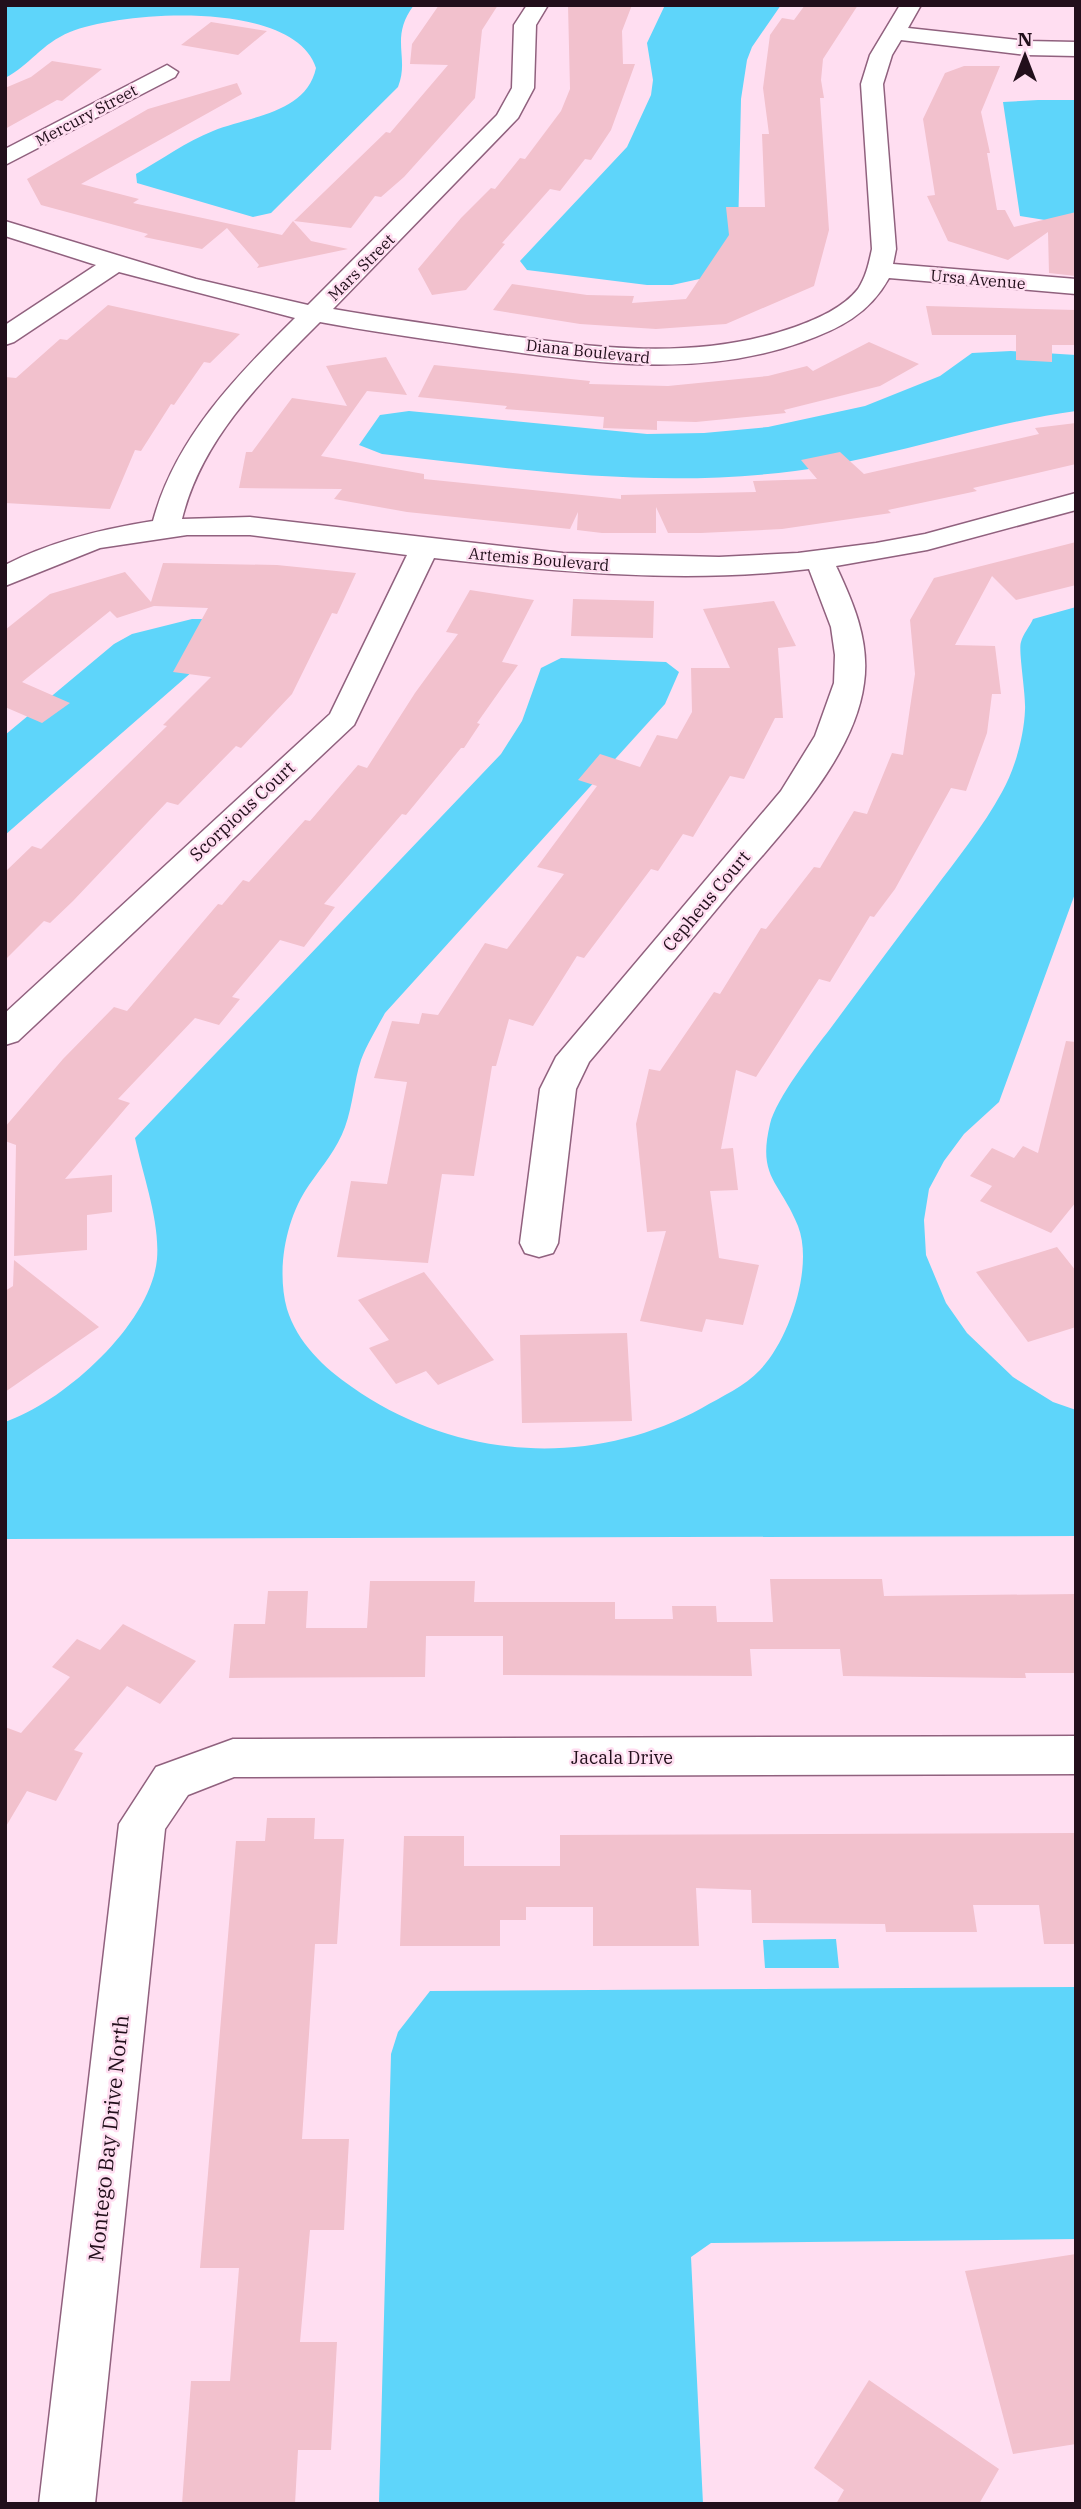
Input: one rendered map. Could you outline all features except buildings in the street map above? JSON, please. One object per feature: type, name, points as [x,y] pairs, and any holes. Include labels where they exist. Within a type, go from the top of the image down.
[{"type":"street","name":"Mars Street","points":[[166,527],[173,492],[215,422],[313,314],[507,118],[523,88],[523,33],[538,5]]},
{"type":"street","name":"Diana Boulevard","points":[[5,228],[115,264],[313,314],[579,353],[629,358],[707,356],[793,338],[836,318],[864,298],[881,270],[884,250],[872,84],[874,69],[911,5]]},
{"type":"street","points":[[893,33],[1001,46],[1076,49]]},
{"type":"street","name":"Mercury Street","points":[[5,158],[167,72]]},
{"type":"street","points":[[5,337],[115,264]]},
{"type":"street","name":"Ursa Avenue","points":[[881,270],[1076,287]]},
{"type":"street","name":"Artemis Boulevard","points":[[5,577],[67,548],[166,527],[250,526],[566,564],[638,567],[740,566],[819,559],[931,542],[1076,501]]},
{"type":"street","name":"Scorpious Court","points":[[5,1033],[343,718],[424,549]]},
{"type":"street","name":"Cepheus Court","points":[[539,1243],[558,1088],[574,1057],[793,797],[822,755],[843,712],[853,674],[852,652],[832,584],[819,559]]},
{"type":"street","name":"Jacala Drive","points":[[172,1781],[233,1758],[1076,1755]]},
{"type":"street","name":"Montego Bay Drive North","points":[[67,2504],[142,1824],[172,1781]]},
{"type":"water","points":[[5,5],[414,5],[407,17],[401,38],[402,66],[398,87],[271,213],[253,217],[137,183],[136,174],[203,135],[274,111],[301,95],[316,68],[302,46],[276,31],[243,21],[206,16],[129,19],[96,24],[70,32],[51,42],[5,78]]},
{"type":"water","points":[[665,5],[781,5],[752,47],[747,60],[741,99],[738,233],[704,278],[672,285],[647,285],[527,270],[520,261],[627,147],[651,95],[653,80],[647,43]]},
{"type":"water","points":[[1076,100],[1076,225],[1020,216],[1003,102]]},
{"type":"water","points":[[1011,351],[1076,355],[1076,411],[1005,424],[830,465],[743,476],[640,478],[537,471],[382,454],[359,445],[380,415],[409,411],[647,434],[704,433],[768,427],[865,406],[940,376],[972,353]]},
{"type":"water","points":[[1076,607],[1076,891],[999,1102],[964,1134],[944,1161],[929,1189],[924,1220],[926,1255],[946,1303],[967,1333],[1013,1377],[1053,1402],[1076,1410],[1076,1536],[5,1539],[5,1422],[53,1397],[101,1357],[122,1334],[139,1309],[151,1284],[157,1259],[156,1229],[135,1138],[501,754],[522,721],[541,668],[561,658],[666,662],[679,672],[665,704],[385,1013],[361,1060],[342,1135],[301,1198],[289,1228],[283,1261],[287,1309],[297,1332],[313,1353],[352,1387],[392,1411],[435,1430],[479,1442],[524,1448],[570,1447],[615,1441],[659,1428],[702,1408],[754,1376],[771,1357],[789,1322],[801,1282],[803,1262],[798,1226],[768,1168],[767,1142],[774,1114],[805,1062],[995,805],[1011,773],[1023,731],[1025,703],[1020,654],[1022,639],[1033,619]]},
{"type":"water","points":[[192,619],[226,619],[193,671],[5,835],[5,735],[114,644],[132,634]]},
{"type":"water","points":[[836,1939],[839,1968],[765,1968],[763,1940]]},
{"type":"water","points":[[1076,1987],[1076,2239],[711,2243],[691,2257],[703,2504],[379,2504],[391,2054],[398,2032],[430,1991]]}]
